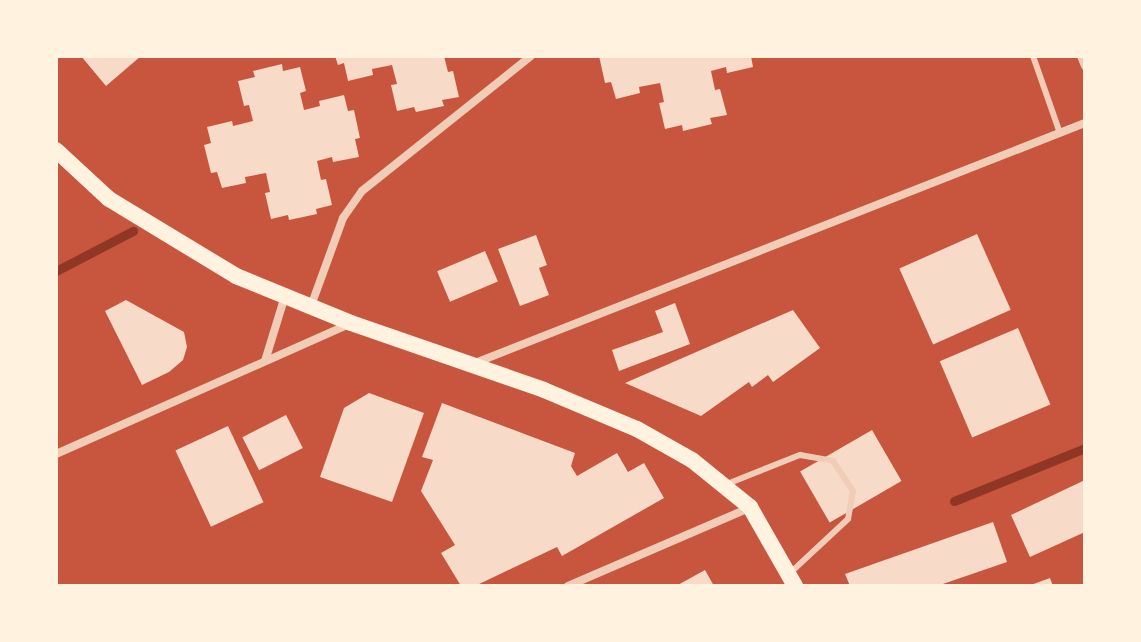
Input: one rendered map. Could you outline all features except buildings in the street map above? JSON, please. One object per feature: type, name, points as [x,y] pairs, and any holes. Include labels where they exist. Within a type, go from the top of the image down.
[{"type":"main road","points":[[56,150],[109,199],[236,276],[351,323],[472,364],[637,429],[692,460],[726,484],[750,507],[793,580]]},
{"type":"street","points":[[310,307],[343,218],[362,191],[531,56]]},
{"type":"street","points":[[1081,56],[1085,66]]},
{"type":"street","points":[[472,364],[1085,123]]},
{"type":"street","points":[[265,361],[285,296]]},
{"type":"street","points":[[56,454],[351,323]]},
{"type":"street","points":[[568,586],[750,507]]},
{"type":"lane","points":[[1033,56],[1060,133]]},
{"type":"lane","points":[[726,484],[800,455],[833,461],[853,491],[848,519],[793,580]]},
{"type":"waterway","points":[[56,271],[133,231]]},
{"type":"waterway","points":[[954,501],[1085,448]]}]
